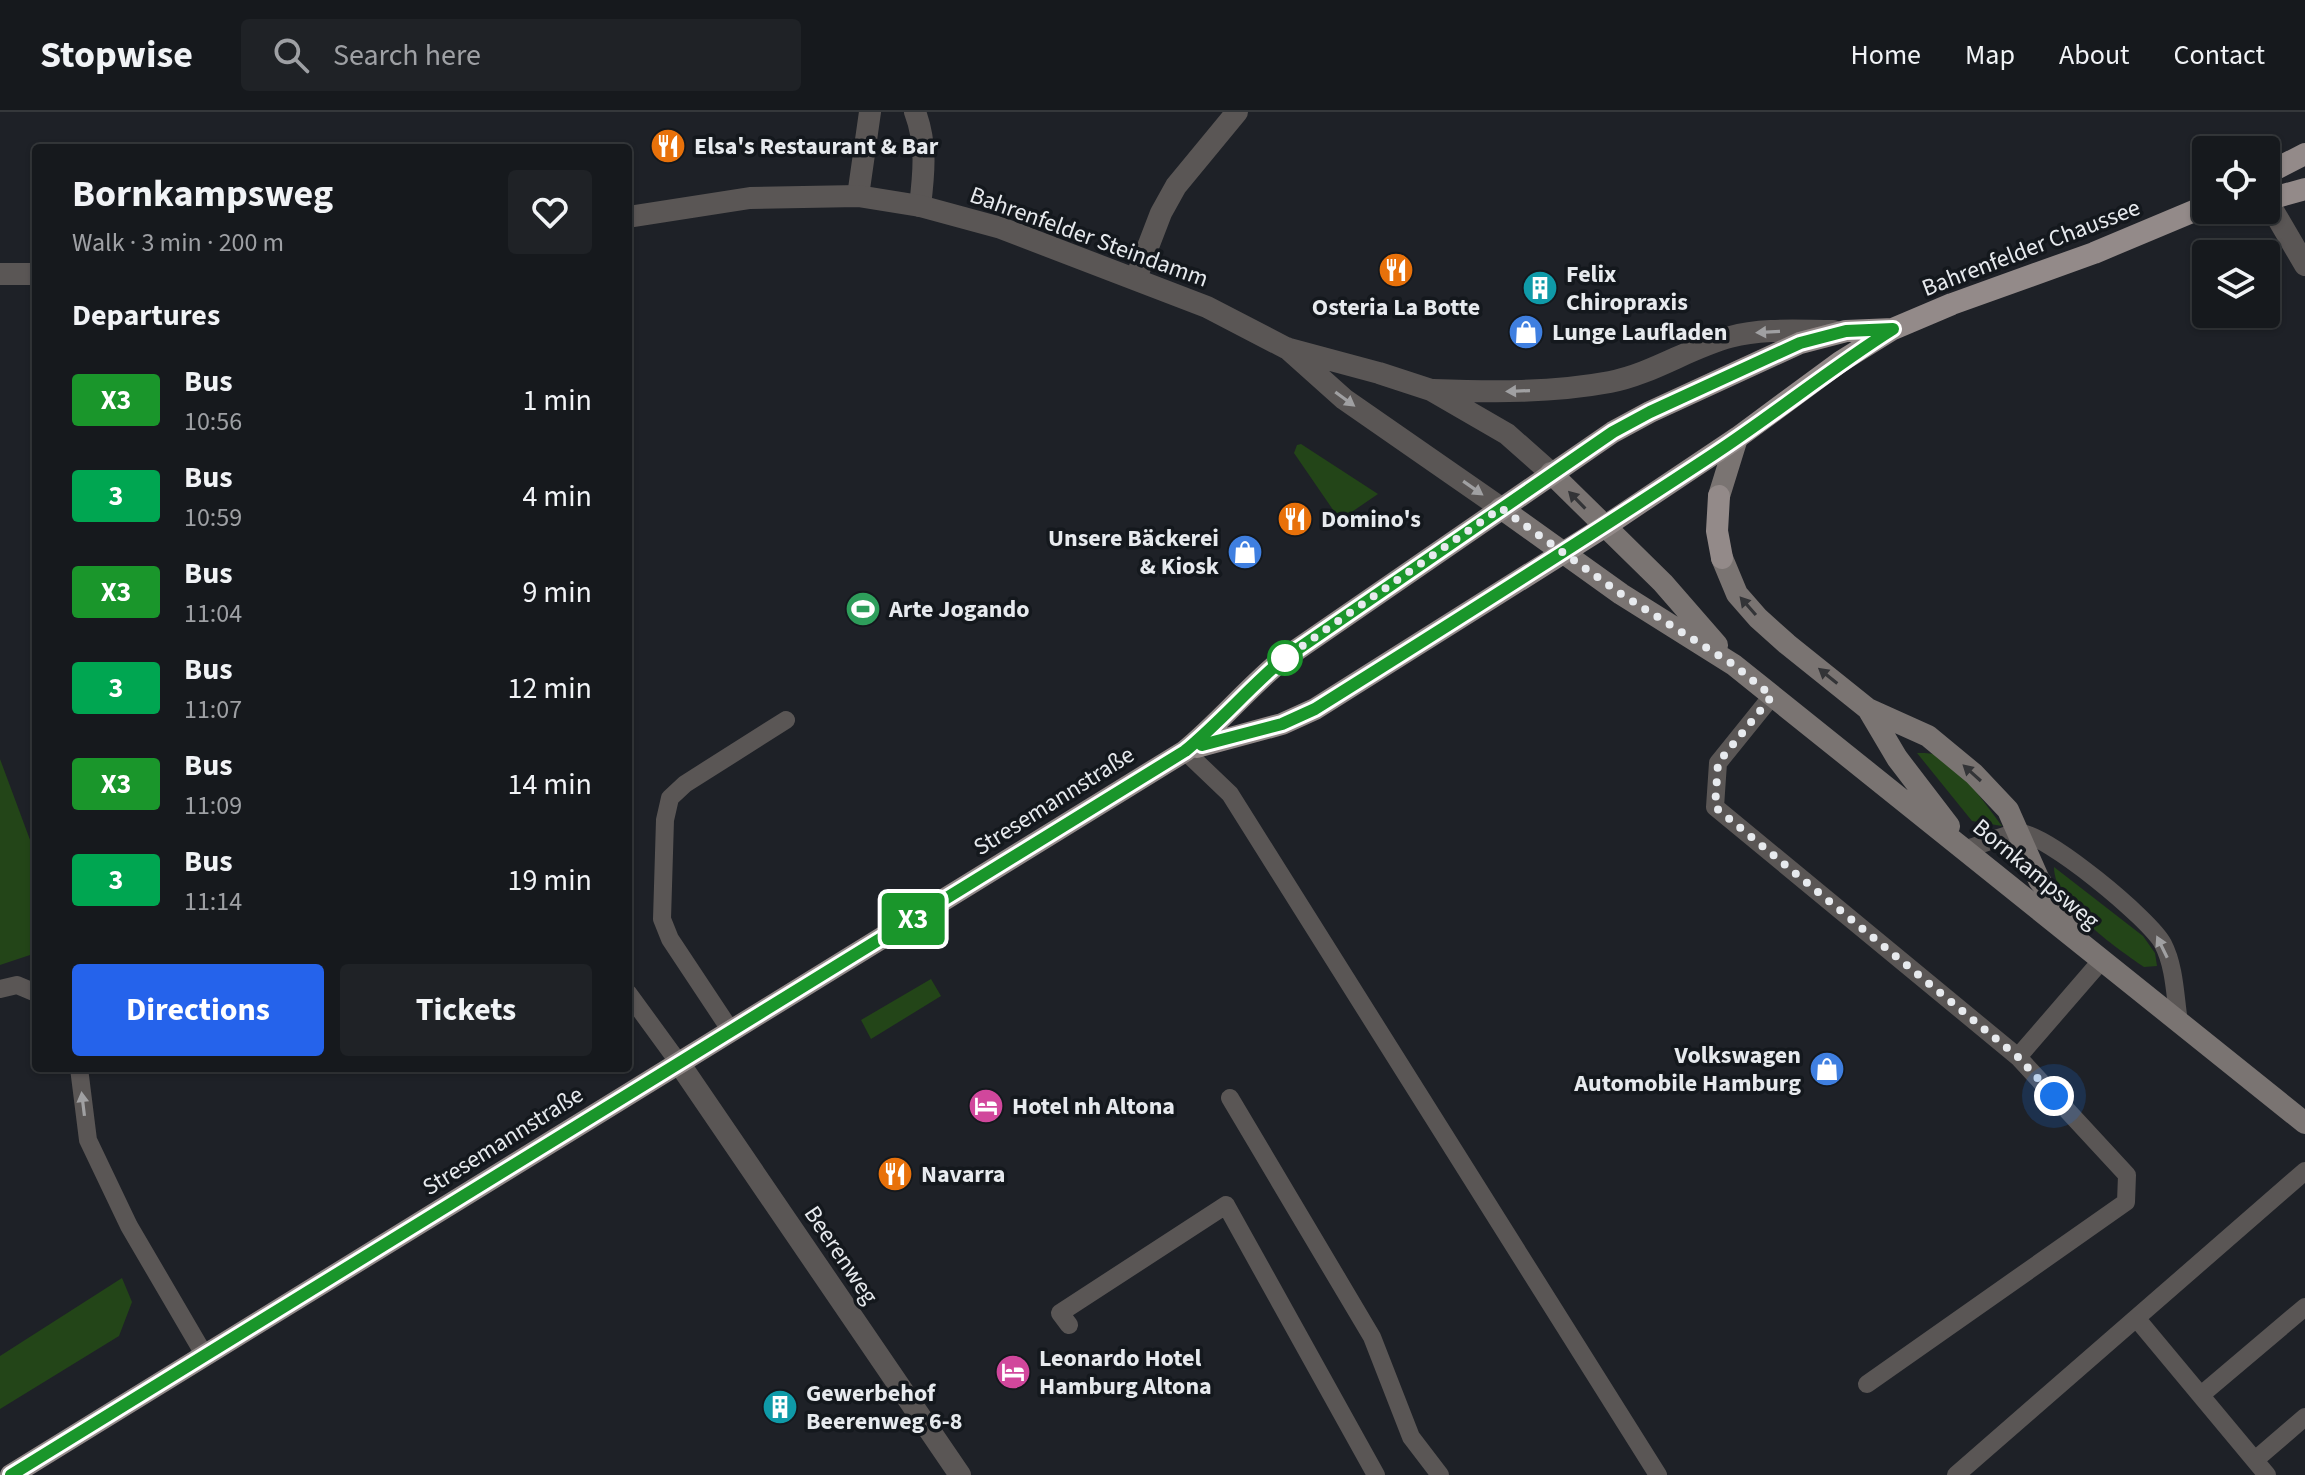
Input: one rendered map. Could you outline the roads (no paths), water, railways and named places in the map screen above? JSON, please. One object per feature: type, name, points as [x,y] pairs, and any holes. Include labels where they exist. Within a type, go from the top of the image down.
[{"type":"main road","points":[[2280,167],[2305,154]]},
{"type":"main road","points":[[2280,196],[2305,189]]},
{"type":"main road","name":"Bahrenfelder Chaussee","points":[[1563,553],[1737,438],[1840,362],[1893,329],[1952,304],[2094,253],[2192,212]]},
{"type":"main road","name":"Bahrenfelder Chaussee","points":[[1501,508],[1613,432],[1800,343],[1846,331],[1893,329]]},
{"type":"main road","points":[[1737,438],[1719,496],[1717,531],[1722,558],[1737,594],[1758,618],[1868,709],[1928,736],[1974,774],[2008,810],[2039,880],[2101,961]]},
{"type":"main road","name":"Bornkampsweg","points":[[1551,473],[1663,583],[1734,665]]},
{"type":"main road","name":"Bornkampsweg","points":[[1501,508],[1621,594],[1734,665],[2305,1123]]},
{"type":"main road","name":"Stresemannstraße","points":[[11,1475],[1185,751],[1216,726],[1258,680],[1282,660],[1501,508]]},
{"type":"main road","name":"Stresemannstraße","points":[[1185,751],[1219,739],[1282,724],[1315,709],[1563,553]]},
{"type":"main road","points":[[1868,709],[1897,758],[1966,849]]},
{"type":"street","points":[[858,196],[870,112]]},
{"type":"street","points":[[915,112],[923,132],[925,162],[920,206]]},
{"type":"street","points":[[1136,278],[1161,213],[1176,186],[1237,112]]},
{"type":"street","name":"Bahrenfelder Steindamm","points":[[632,216],[750,198],[858,196],[920,206],[1001,228],[1207,307],[1286,348],[1431,390],[1507,434],[1551,473]]},
{"type":"street","points":[[2280,223],[2305,265]]},
{"type":"street","points":[[0,274],[32,274]]},
{"type":"street","points":[[1431,390],[1540,390],[1611,381],[1640,373],[1734,336],[1764,331],[1846,331]]},
{"type":"street","name":"Bahrenfelder Steindamm","points":[[1286,348],[1344,399],[1501,508]]},
{"type":"street","name":"Beerenweg","points":[[679,1063],[960,1475]]},
{"type":"lane","points":[[1772,696],[1718,763],[1715,807],[2018,1057],[2127,1175],[2126,1202],[1867,1384]]},
{"type":"lane","points":[[731,1031],[670,939],[662,919],[665,820],[670,798],[685,784],[786,720]]},
{"type":"lane","points":[[1185,751],[1230,794],[1658,1475]]},
{"type":"lane","points":[[1966,849],[2020,833],[2045,841],[2119,898],[2163,943],[2172,972],[2179,1022]]},
{"type":"lane","points":[[2018,1057],[2101,961]]},
{"type":"lane","points":[[0,989],[17,985],[32,991]]},
{"type":"lane","points":[[632,998],[679,1063]]},
{"type":"lane","points":[[80,1072],[88,1140],[129,1226],[205,1356]]},
{"type":"lane","points":[[1230,1098],[1372,1337],[1411,1437],[1440,1475]]},
{"type":"lane","points":[[1956,1475],[2305,1171]]},
{"type":"lane","points":[[1069,1325],[1060,1313],[1226,1205],[1376,1475]]},
{"type":"lane","points":[[2201,1395],[2305,1307]]},
{"type":"lane","points":[[2137,1319],[2267,1475]]},
{"type":"lane","points":[[2255,1460],[2305,1417]]},
{"type":"place","name":"Elsa's Restaurant & Bar","points":[[668,146]]},
{"type":"place","name":"Osteria La Botte","points":[[1396,270]]},
{"type":"place","name":"Felix Chiropraxis","points":[[1540,288]]},
{"type":"place","name":"Lunge Laufladen","points":[[1526,332]]},
{"type":"place","name":"Domino's","points":[[1295,519]]},
{"type":"place","name":"Unsere Bäckerei & Kiosk","points":[[1245,552]]},
{"type":"place","name":"Arte Jogando","points":[[863,609]]},
{"type":"place","name":"Volkswagen Automobile Hamburg","points":[[1827,1069]]},
{"type":"place","name":"Hotel nh Altona","points":[[986,1106]]},
{"type":"place","name":"Navarra","points":[[895,1174]]},
{"type":"place","name":"Leonardo Hotel Hamburg Altona","points":[[1013,1372]]},
{"type":"place","name":"Gewerbehof Beerenweg 6-8","points":[[780,1407]]}]
